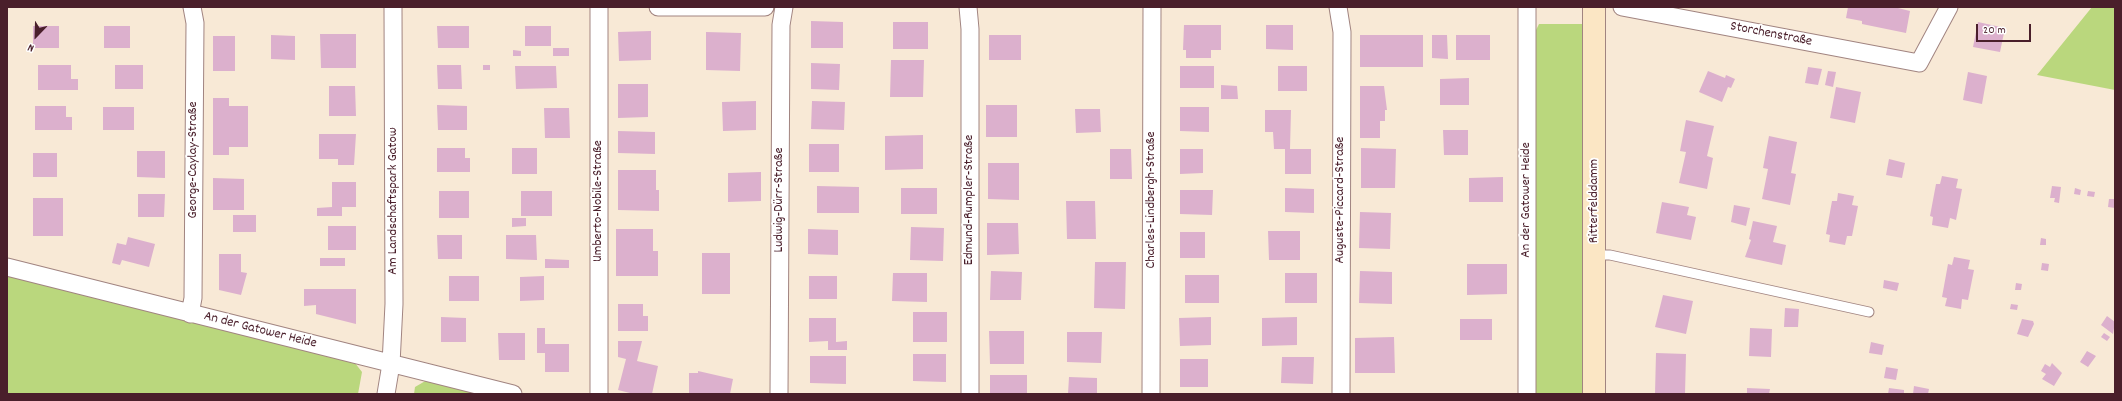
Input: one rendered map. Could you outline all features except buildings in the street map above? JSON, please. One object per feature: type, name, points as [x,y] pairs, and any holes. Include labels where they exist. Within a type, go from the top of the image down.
[{"type":"main road","name":"Ritterfelddamm","points":[[1594,7],[1594,394]]},
{"type":"street","name":"George-Caylay-Straße","points":[[190,314],[194,298],[195,23],[192,7]]},
{"type":"street","name":"Am Landschaftspark Gatow","points":[[386,394],[391,364],[394,304],[393,7]]},
{"type":"street","name":"Umberto-Nobile-Straße","points":[[599,7],[599,394]]},
{"type":"street","points":[[658,7],[765,7]]},
{"type":"street","name":"Ludwig-Dürr-Straße","points":[[779,394],[781,25],[784,7]]},
{"type":"street","name":"Edmund-Rumpler-Straße","points":[[968,7],[970,29],[970,394]]},
{"type":"street","name":"Charles-Lindbergh-Straße","points":[[1151,394],[1152,7]]},
{"type":"street","name":"Auguste-Piccard-Straße","points":[[1338,7],[1342,32],[1341,394]]},
{"type":"street","name":"An der Gatower Heide","points":[[1527,7],[1527,394]]},
{"type":"street","name":"Storchenstraße","points":[[1622,7],[1919,63],[1949,7]]},
{"type":"street","name":"An der Gatower Heide","points":[[7,267],[514,394]]},
{"type":"lane","points":[[1595,255],[1610,255],[1869,312]]},
{"type":"green space","points":[[2092,7],[2115,7],[2115,90],[2037,75]]},
{"type":"green space","points":[[1539,24],[1585,24],[1584,394],[1535,394],[1535,32]]},
{"type":"green space","points":[[7,276],[355,363],[362,372],[358,394],[7,394]]},
{"type":"green space","points":[[427,380],[482,394],[414,394],[415,387]]}]
